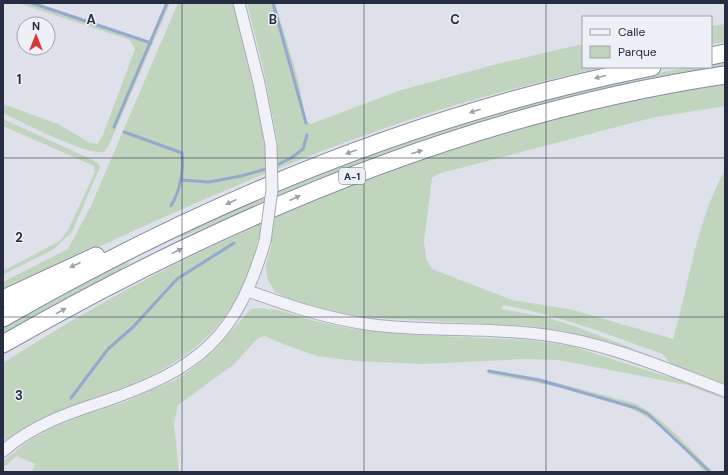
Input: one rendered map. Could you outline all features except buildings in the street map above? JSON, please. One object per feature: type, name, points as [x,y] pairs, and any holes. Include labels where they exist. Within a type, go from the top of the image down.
[{"type":"highway","points":[[712,56],[725,53]]},
{"type":"highway","name":"A-1","points":[[3,318],[176,226],[308,169],[397,136],[498,104],[605,76],[647,68]]},
{"type":"highway","name":"A-1","points":[[3,344],[135,272],[192,244],[312,191],[409,154],[507,124],[607,98],[725,75]]},
{"type":"highway","points":[[3,299],[125,243],[176,226]]},
{"type":"highway","points":[[3,350],[44,321]]},
{"type":"street","points":[[3,452],[15,441],[40,426],[73,411],[147,386],[173,373],[195,358],[217,339],[234,318],[248,291],[265,241],[272,190],[271,145],[260,84],[239,3]]},
{"type":"street","points":[[248,291],[296,308],[347,321],[410,327],[509,331],[573,340],[665,368],[725,391]]},
{"type":"green space","points":[[18,3],[36,3],[150,41],[165,3],[170,3],[108,147],[104,152],[95,152],[83,149],[39,131],[3,113],[3,104],[58,124],[90,143],[97,144],[103,135],[135,49],[130,40]]},
{"type":"green space","points":[[178,3],[233,3],[262,124],[264,145],[278,144],[263,67],[247,3],[275,3],[298,79],[306,121],[311,124],[398,91],[497,64],[582,44],[582,68],[599,68],[531,84],[459,104],[343,143],[228,189],[3,292],[3,282],[68,249],[90,208]]},
{"type":"green space","points":[[725,24],[725,42],[712,44],[712,26]]},
{"type":"green space","points":[[725,61],[725,68],[433,138],[316,180],[182,237],[180,236],[200,223],[376,151],[504,110],[622,80],[684,68],[712,68],[712,63]]},
{"type":"green space","points":[[725,84],[725,106],[651,118],[438,174],[432,178],[424,241],[426,259],[432,269],[512,300],[573,310],[673,339],[700,232],[715,191],[725,170],[725,388],[670,363],[663,354],[584,326],[524,309],[503,305],[501,309],[545,317],[574,326],[634,349],[627,349],[612,343],[569,332],[530,326],[375,318],[337,313],[288,298],[275,292],[267,278],[266,264],[272,243],[258,239],[250,268],[239,293],[225,315],[209,335],[190,352],[143,379],[43,418],[29,425],[3,442],[3,363],[87,312],[172,266],[260,224],[350,186],[441,153],[534,125],[629,102]]},
{"type":"green space","points":[[3,119],[97,162],[100,167],[72,232],[54,249],[3,275],[3,271],[60,241],[68,230],[95,172],[94,166],[3,126]]},
{"type":"green space","points":[[127,262],[129,264],[104,281],[3,336],[3,327],[101,273]]},
{"type":"green space","points":[[258,308],[278,310],[315,321],[353,329],[400,334],[528,340],[571,346],[665,376],[686,380],[725,395],[725,399],[687,385],[559,360],[523,359],[423,364],[356,361],[317,356],[265,336],[258,338],[233,365],[178,405],[174,424],[179,472],[32,472],[35,464],[17,456],[3,468],[3,461],[30,440],[50,429],[83,415],[125,402],[175,380],[192,369],[214,351],[251,309]]},
{"type":"green space","points":[[488,370],[539,378],[637,404],[658,418],[713,472],[704,472],[683,448],[659,426],[650,419],[625,406],[607,399],[567,389],[489,374],[486,371]]},
{"type":"waterway","points":[[32,3],[151,43]]},
{"type":"waterway","points":[[114,127],[167,3]]},
{"type":"waterway","points":[[273,3],[306,123]]},
{"type":"waterway","points":[[124,132],[182,153],[181,181],[171,206]]},
{"type":"waterway","points":[[275,166],[291,158],[303,149],[307,135]]},
{"type":"waterway","points":[[181,180],[209,182],[241,176],[269,168]]},
{"type":"waterway","points":[[71,398],[108,349],[133,327],[177,279],[234,243]]},
{"type":"waterway","points":[[489,371],[539,380],[636,408],[648,414],[710,472]]}]
